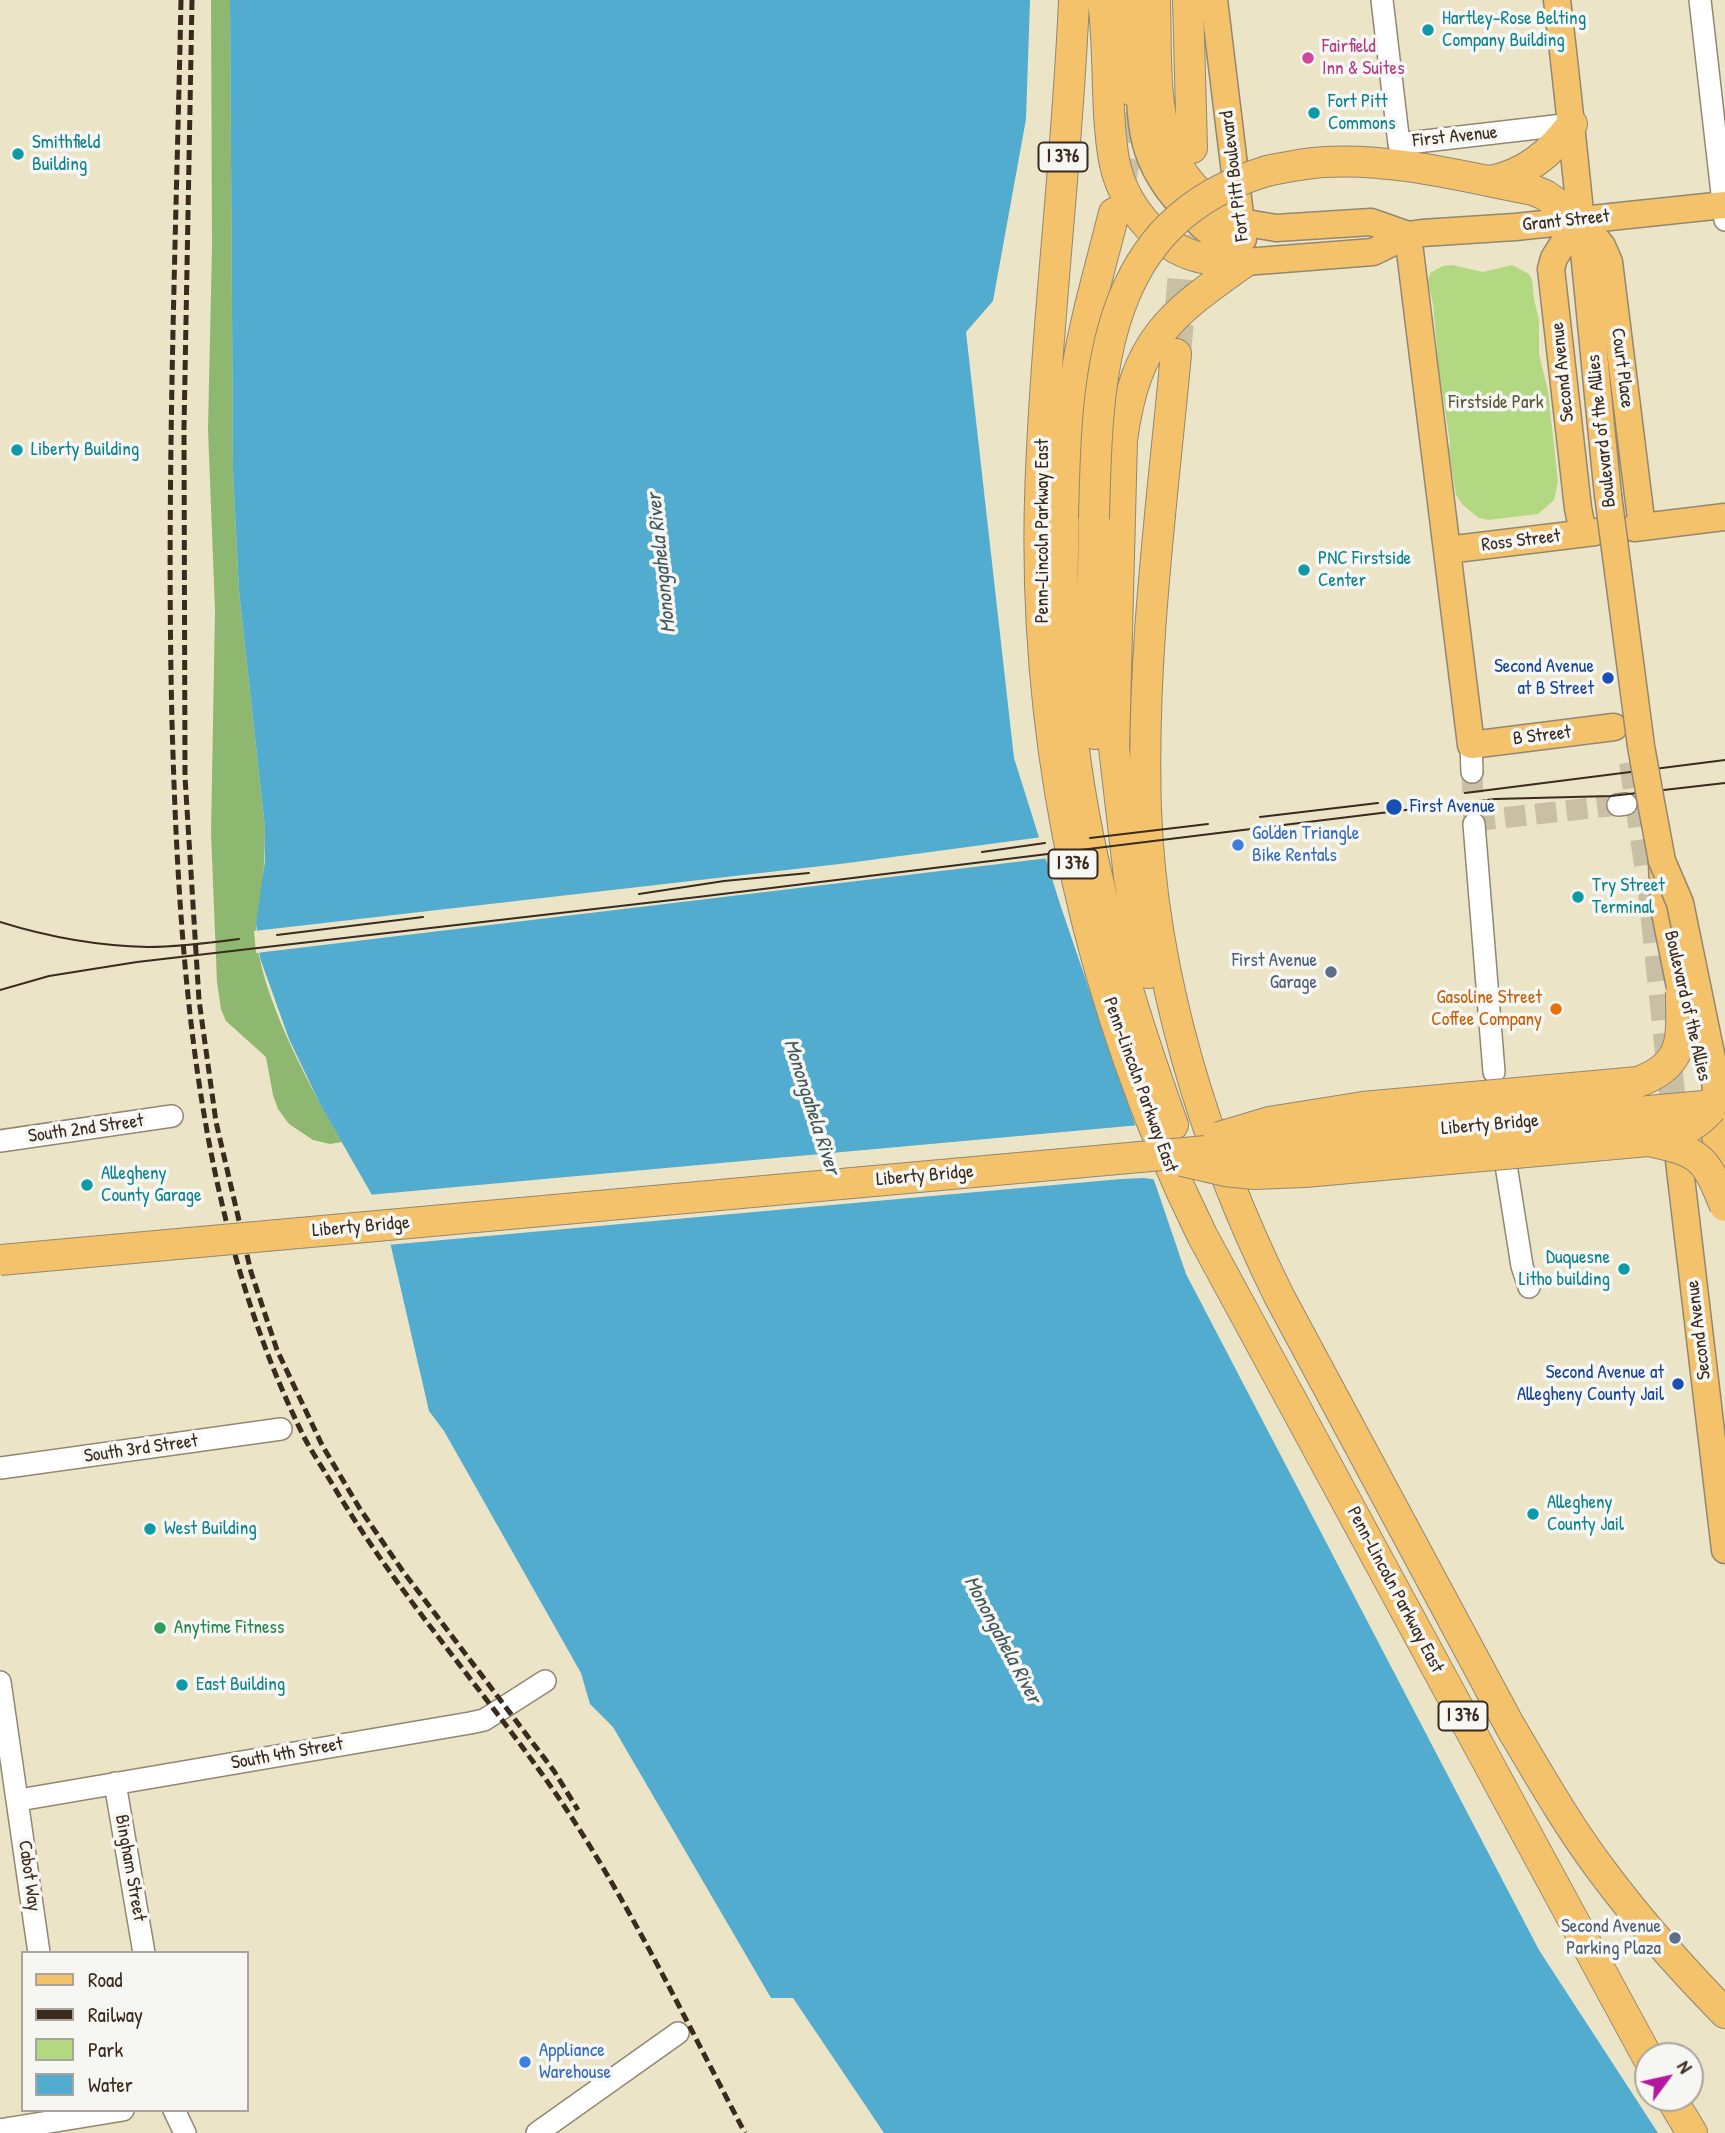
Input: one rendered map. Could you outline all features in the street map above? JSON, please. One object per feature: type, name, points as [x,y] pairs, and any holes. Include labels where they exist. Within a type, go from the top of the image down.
[{"type":"highway","name":"Penn-Lincoln Parkway East","points":[[1074,0],[1040,500],[1042,624],[1063,814],[1081,900],[1107,998],[1131,1071],[1174,1177],[1202,1235],[1639,2042]]},
{"type":"highway","points":[[1103,0],[1112,147],[1123,190],[1150,227],[1171,245],[1196,256],[1245,262]]},
{"type":"highway","points":[[1128,0],[1135,90]]},
{"type":"highway","points":[[1155,0],[1159,109],[1165,140],[1189,183],[1213,205],[1241,222]]},
{"type":"highway","points":[[1188,0],[1192,148]]},
{"type":"highway","points":[[1486,181],[1514,174],[1538,161],[1554,147],[1572,124]]},
{"type":"highway","points":[[1134,1008],[1107,858],[1096,765],[1092,627],[1098,415],[1104,360],[1117,314],[1136,272],[1169,226],[1194,204],[1229,184],[1267,171],[1306,163],[1347,162],[1413,168],[1533,190],[1545,195],[1579,219]]},
{"type":"highway","points":[[1114,213],[1082,345],[1067,462],[1063,604],[1070,706],[1086,817],[1106,912],[1134,1008],[1185,1160],[1278,1373]]},
{"type":"highway","points":[[1245,262],[1172,318],[1147,351],[1131,393],[1125,415],[1121,462],[1113,719],[1116,778],[1129,877],[1161,1027],[1195,1123],[1252,1240]]},
{"type":"highway","name":"Penn-Lincoln Parkway East","points":[[1176,354],[1148,685],[1146,799],[1152,874],[1168,974],[1189,1061],[1228,1181],[1252,1240],[1510,1726],[1574,1830],[1630,1907],[1725,2013]]},
{"type":"highway","points":[[1158,1155],[1269,1122],[1363,1107],[1638,1082],[1665,1069],[1674,1058],[1681,1029],[1681,992]]},
{"type":"highway","points":[[1158,1155],[1225,1171],[1254,1174],[1305,1172],[1648,1141],[1684,1131],[1702,1119],[1714,1106]]},
{"type":"highway","name":"Liberty Bridge","points":[[0,1259],[1714,1106]]},
{"type":"highway","points":[[1648,1141],[1687,1151],[1702,1160],[1725,1204]]},
{"type":"highway","points":[[1679,2112],[1692,2133]]},
{"type":"main road","name":"Fort Pitt Boulevard","points":[[1135,0],[1135,90],[1147,149],[1159,177],[1189,215],[1245,262]]},
{"type":"main road","name":"Fort Pitt Boulevard","points":[[1214,0],[1245,262]]},
{"type":"main road","name":"Boulevard of the Allies","points":[[1557,0],[1572,124],[1579,219],[1608,495],[1641,746],[1662,861],[1664,908],[1681,992],[1714,1106],[1725,1204]]},
{"type":"main road","name":"Grant Street","points":[[1241,222],[1276,228],[1371,222],[1408,234],[1725,209]]},
{"type":"main road","name":"Court Place","points":[[1579,219],[1602,246],[1609,262],[1638,527],[1725,517]]},
{"type":"main road","name":"Second Avenue","points":[[1579,219],[1553,257],[1551,269],[1578,508],[1589,533]]},
{"type":"main road","name":"Grant Street","points":[[1245,262],[1373,252],[1408,234]]},
{"type":"main road","points":[[1408,234],[1471,746]]},
{"type":"main road","name":"Ross Street","points":[[1447,550],[1589,533]]},
{"type":"main road","name":"B Street","points":[[1471,746],[1614,727]]},
{"type":"main road","name":"Boulevard of the Allies","points":[[1662,861],[1680,903],[1715,1073],[1714,1106]]},
{"type":"main road","name":"Second Avenue","points":[[1678,1152],[1725,1550]]},
{"type":"street","name":"First Avenue","points":[[1382,0],[1399,144],[1572,124]]},
{"type":"street","points":[[1700,0],[1725,209]]},
{"type":"street","points":[[1471,746],[1472,772]]},
{"type":"street","points":[[1474,824],[1494,1072]]},
{"type":"street","name":"South 2nd Street","points":[[0,1141],[172,1116]]},
{"type":"street","points":[[1506,1166],[1522,1266],[1529,1287]]},
{"type":"street","name":"South 3rd Street","points":[[0,1468],[281,1429]]},
{"type":"street","name":"South 4th Street","points":[[19,1800],[484,1720],[545,1681]]},
{"type":"street","name":"Cabot Way","points":[[0,1682],[39,1951]]},
{"type":"street","name":"Bingham Street","points":[[115,1783],[144,1951]]},
{"type":"street","points":[[537,2133],[678,2033]]},
{"type":"street","points":[[0,2130],[112,2112]]},
{"type":"street","points":[[175,2112],[185,2133]]},
{"type":"green space","points":[[211,0],[230,0],[233,470],[239,591],[265,828],[263,880],[256,924],[258,949],[274,1006],[287,1036],[342,1142],[330,1144],[313,1140],[289,1124],[278,1109],[266,1057],[226,1021],[221,1009],[217,982],[211,833],[215,610],[208,429],[212,247]]},
{"type":"green space","name":"Firstside Park","points":[[1452,265],[1483,272],[1512,265],[1529,274],[1532,280],[1539,320],[1539,354],[1548,391],[1558,482],[1554,500],[1538,514],[1488,520],[1479,518],[1462,504],[1456,495],[1433,304],[1428,283],[1430,273],[1443,266]]},
{"type":"water","name":"Monongahela River","points":[[230,0],[1030,0],[1026,119],[993,301],[966,332],[1014,758],[1060,904],[1186,1274],[1539,1950],[1634,2096],[1634,2112],[1644,2112],[1658,2133],[884,2133],[793,1998],[771,1998],[613,1727],[590,1704],[581,1673],[444,1431],[429,1411],[384,1216],[321,1106],[289,1039],[260,958],[256,923],[265,861],[265,828],[239,591],[233,470]]},
{"type":"pier","points":[[1042,837],[1049,858],[256,953],[254,931],[848,863]]},
{"type":"pier","points":[[1140,1125],[1158,1180],[1121,1179],[387,1245],[381,1217],[368,1195]]},
{"type":"tunnel","points":[[1120,187],[1129,139],[1131,90]]},
{"type":"tunnel","points":[[1176,354],[1190,194]]},
{"type":"tunnel","points":[[1632,762],[1651,892],[1676,1130]]},
{"type":"tunnel","points":[[1472,772],[1474,824]]},
{"type":"tunnel","points":[[1474,821],[1618,805]]},
{"type":"tram line","points":[[1465,793],[1725,760]]},
{"type":"tram line","points":[[0,990],[49,976],[137,962],[698,897],[1495,799],[1611,796],[1725,783]]},
{"type":"tram line","points":[[1260,817],[1378,803]]},
{"type":"tram line","points":[[1090,838],[1208,824]]},
{"type":"tram line","points":[[982,852],[1045,843]]},
{"type":"tram line","points":[[639,894],[724,881],[809,873]]},
{"type":"tram line","points":[[277,935],[423,917]]},
{"type":"tram line","points":[[0,922],[73,940],[111,945],[171,946],[239,939]]},
{"type":"railway","points":[[181,0],[170,542],[175,813],[188,997],[200,1088],[216,1178],[238,1266],[267,1353],[311,1450],[383,1561],[571,1816],[650,1950],[745,2133]]},
{"type":"railway","points":[[192,0],[184,428],[185,777],[199,1000],[216,1122],[251,1272],[277,1350],[322,1445],[360,1509],[402,1570],[554,1771],[578,1810]]},
{"type":"place","name":"Hartley-Rose Belting Company Building","points":[[1428,30]]},
{"type":"place","name":"Fairfield Inn & Suites","points":[[1308,58]]},
{"type":"place","name":"Fort Pitt Commons","points":[[1314,113]]},
{"type":"place","name":"Smithfield Building","points":[[18,154]]},
{"type":"place","name":"Liberty Building","points":[[17,450]]},
{"type":"place","name":"PNC Firstside Center","points":[[1304,570]]},
{"type":"place","name":"Second Avenue at B Street","points":[[1608,678]]},
{"type":"place","name":"First Avenue","points":[[1394,807]]},
{"type":"place","name":"Golden Triangle Bike Rentals","points":[[1238,845]]},
{"type":"place","name":"Try Street Terminal","points":[[1578,897]]},
{"type":"place","name":"First Avenue Garage","points":[[1331,972]]},
{"type":"place","name":"Gasoline Street Coffee Company","points":[[1556,1009]]},
{"type":"place","name":"Allegheny County Garage","points":[[87,1185]]},
{"type":"place","name":"Duquesne Litho building","points":[[1624,1269]]},
{"type":"place","name":"Second Avenue at Allegheny County Jail","points":[[1678,1384]]},
{"type":"place","name":"Allegheny County Jail","points":[[1533,1514]]},
{"type":"place","name":"West Building","points":[[150,1529]]},
{"type":"place","name":"Anytime Fitness","points":[[160,1628]]},
{"type":"place","name":"East Building","points":[[182,1685]]},
{"type":"place","name":"Second Avenue Parking Plaza","points":[[1675,1938]]},
{"type":"place","name":"Appliance Warehouse","points":[[525,2062]]}]
